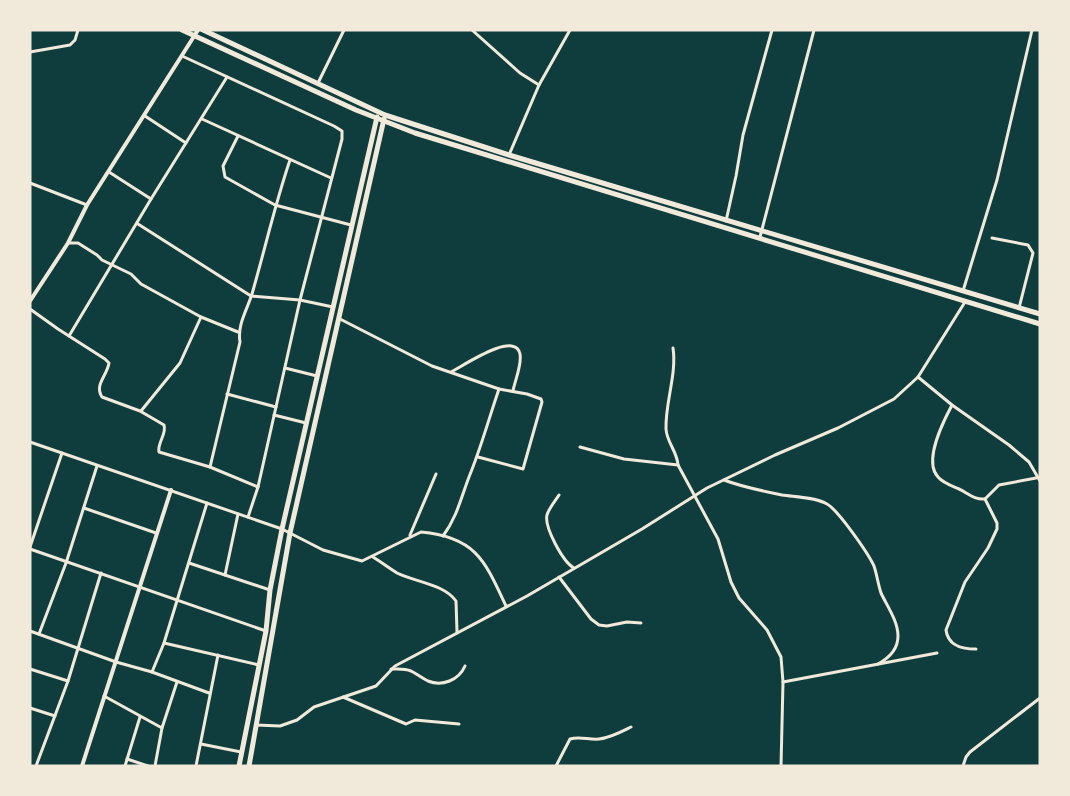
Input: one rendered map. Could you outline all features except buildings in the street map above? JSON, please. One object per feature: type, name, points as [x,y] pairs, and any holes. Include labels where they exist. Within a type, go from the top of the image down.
[{"type":"main road","points":[[182,30],[384,118],[1040,314]]},
{"type":"main road","points":[[201,30],[378,116]]},
{"type":"main road","points":[[239,766],[266,631],[270,590],[282,529],[378,116]]},
{"type":"main road","points":[[384,118],[436,141],[1040,324]]},
{"type":"main road","points":[[249,766],[290,533],[384,118]]},
{"type":"main road","points":[[1007,315],[1010,306]]},
{"type":"street","points":[[30,52],[70,45],[75,40],[78,30]]},
{"type":"street","points":[[30,301],[68,243],[87,206],[181,56],[194,36],[201,30]]},
{"type":"street","points":[[317,85],[344,30]]},
{"type":"street","points":[[472,30],[520,73],[539,85]]},
{"type":"street","points":[[506,162],[539,85],[570,30]]},
{"type":"street","points":[[724,228],[743,135],[772,30]]},
{"type":"street","points":[[760,239],[814,30]]},
{"type":"street","points":[[963,291],[998,180],[1032,30]]},
{"type":"street","points":[[181,56],[342,131],[342,139],[300,300],[258,487],[248,517]]},
{"type":"street","points":[[69,336],[227,77]]},
{"type":"street","points":[[145,116],[186,143]]},
{"type":"street","points":[[202,119],[331,178]]},
{"type":"street","points":[[238,136],[223,166],[225,177],[275,205],[352,225]]},
{"type":"street","points":[[210,467],[240,342],[238,332],[251,296],[275,205],[290,160]]},
{"type":"street","points":[[109,172],[151,199]]},
{"type":"street","points":[[30,183],[87,206]]},
{"type":"street","points":[[137,224],[251,296],[300,300],[333,307]]},
{"type":"street","points":[[992,238],[1028,245],[1032,248],[1033,253],[1019,308]]},
{"type":"street","points":[[68,243],[78,243],[131,274],[141,284],[201,317],[238,332]]},
{"type":"street","points":[[256,725],[280,726],[297,720],[314,707],[376,686],[389,669],[559,577],[695,495],[894,399],[918,377],[966,301]]},
{"type":"street","points":[[30,309],[109,363],[99,386],[99,392],[102,397],[140,411],[165,428],[158,448],[159,452],[210,467],[258,487]]},
{"type":"street","points":[[140,411],[180,363],[201,317]]},
{"type":"street","points":[[339,318],[417,359],[499,388],[537,397],[542,402],[525,467],[520,469],[478,457]]},
{"type":"street","points":[[451,372],[494,349],[511,345],[517,347],[520,352],[513,390]]},
{"type":"street","points":[[673,348],[674,367],[669,387],[667,439],[675,453],[678,465],[718,539],[731,582],[739,598],[767,630],[781,657],[783,682],[781,766]]},
{"type":"street","points":[[285,368],[317,376]]},
{"type":"street","points":[[918,377],[952,405],[1010,445],[1029,462],[1039,480],[999,485],[985,499]]},
{"type":"street","points":[[443,536],[457,515],[499,388]]},
{"type":"street","points":[[227,394],[276,407]]},
{"type":"street","points":[[952,405],[936,442],[933,469],[943,481],[974,498],[985,499]]},
{"type":"street","points":[[274,415],[306,423]]},
{"type":"street","points":[[30,442],[282,529],[323,550],[362,561],[421,532],[464,543],[481,558],[506,606]]},
{"type":"street","points":[[580,447],[624,459],[678,465]]},
{"type":"street","points":[[62,453],[30,548],[266,631]]},
{"type":"street","points":[[39,635],[66,562],[97,466]]},
{"type":"street","points":[[410,537],[436,474]]},
{"type":"street","points":[[723,480],[781,495],[817,500],[831,507],[839,516],[874,566],[880,590],[896,624],[898,633],[896,645],[891,656],[878,664]]},
{"type":"street","points":[[82,766],[171,490]]},
{"type":"street","points":[[560,495],[548,512],[546,521],[564,560],[574,568]]},
{"type":"street","points":[[976,649],[960,648],[952,643],[946,632],[965,582],[997,530],[997,523],[985,499]]},
{"type":"street","points":[[152,672],[164,643],[207,503]]},
{"type":"street","points":[[84,508],[156,533]]},
{"type":"street","points":[[225,575],[238,514]]},
{"type":"street","points":[[374,557],[396,572],[439,588],[454,598],[457,632]]},
{"type":"street","points":[[189,563],[270,590]]},
{"type":"street","points":[[36,766],[68,681],[101,573]]},
{"type":"street","points":[[559,577],[591,619],[599,625],[641,623]]},
{"type":"street","points":[[30,631],[209,693]]},
{"type":"street","points":[[164,643],[259,665]]},
{"type":"street","points":[[783,682],[937,653]]},
{"type":"street","points":[[196,766],[218,655]]},
{"type":"street","points":[[389,669],[409,670],[429,682],[436,683],[457,678],[465,666]]},
{"type":"street","points":[[30,669],[68,681]]},
{"type":"street","points":[[156,766],[162,728],[177,682]]},
{"type":"street","points":[[104,696],[162,728]]},
{"type":"street","points":[[342,697],[406,724],[415,720],[459,724]]},
{"type":"street","points":[[963,766],[970,752],[1040,698]]},
{"type":"street","points":[[30,708],[55,716]]},
{"type":"street","points":[[125,766],[140,717]]},
{"type":"street","points":[[556,766],[570,739],[574,737],[596,740],[631,727]]},
{"type":"street","points":[[201,744],[242,752]]},
{"type":"street","points":[[128,759],[148,766]]}]
